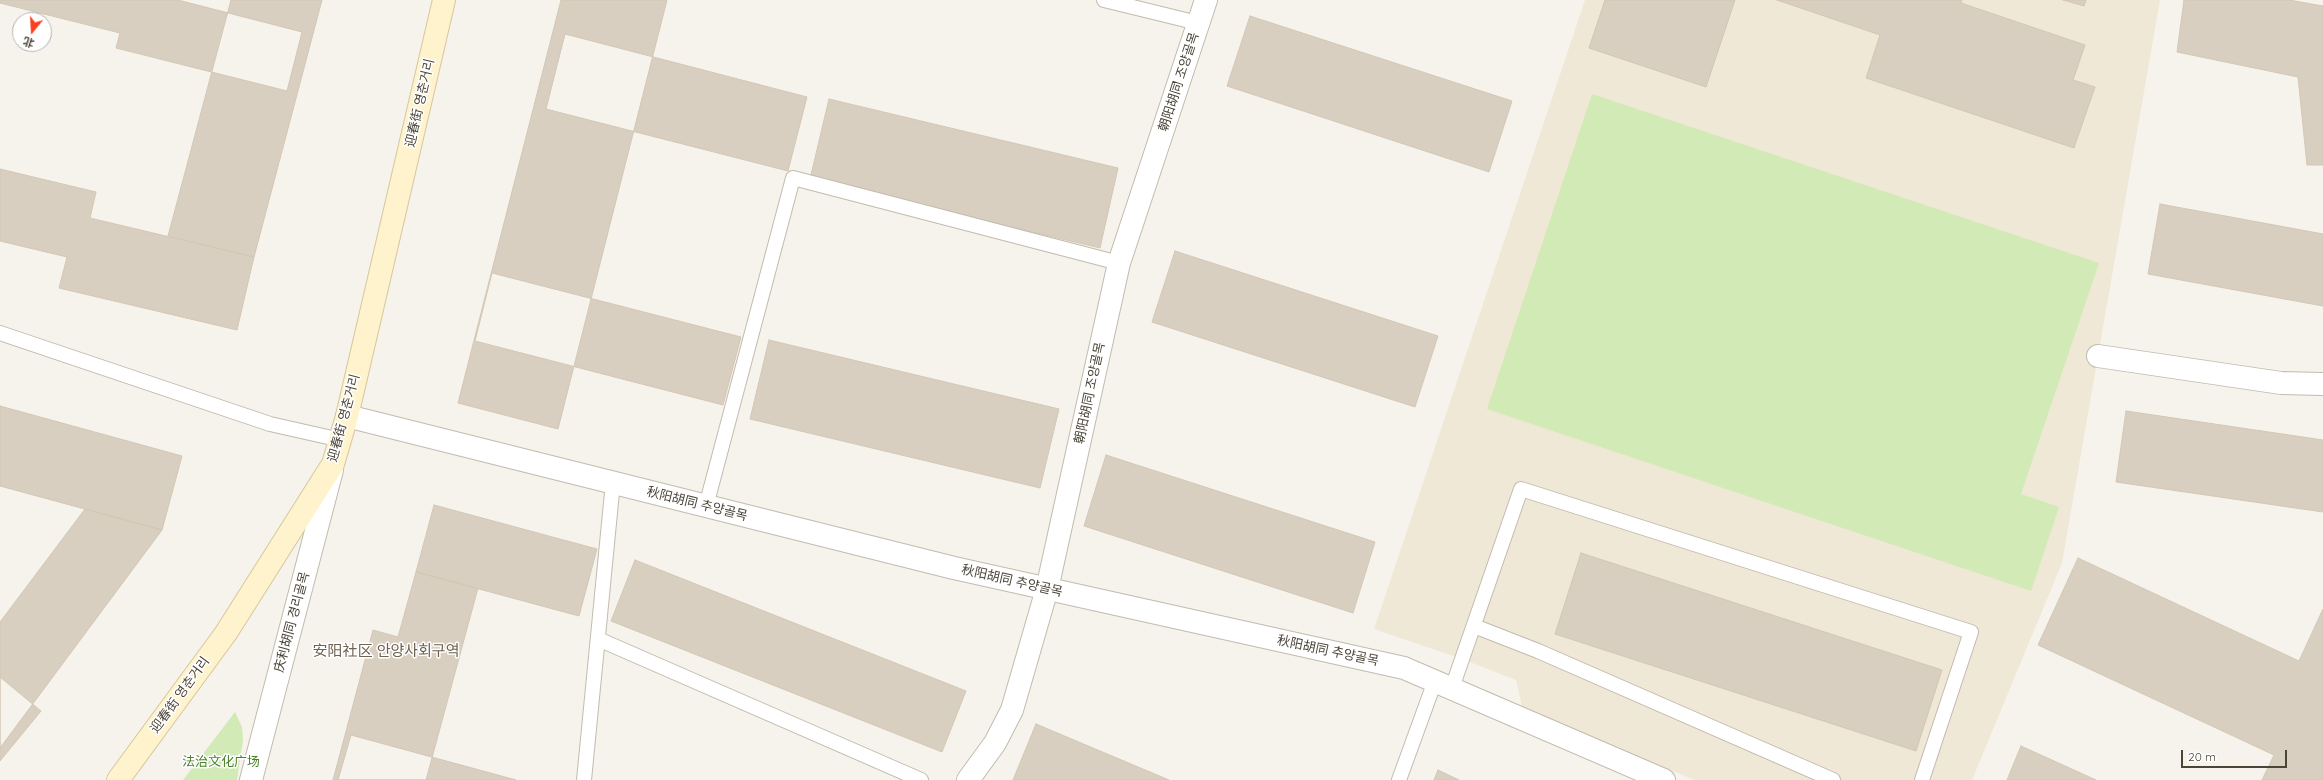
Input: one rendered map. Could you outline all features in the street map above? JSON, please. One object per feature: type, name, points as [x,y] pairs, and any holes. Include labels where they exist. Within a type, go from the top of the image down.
[{"type":"street","name":"迎春街 영춘거리","points":[[118,780],[226,632],[333,464],[347,416],[444,0]]},
{"type":"street","name":"朝阳胡同 조양골목","points":[[968,780],[995,743],[1012,710],[1047,589],[1119,263],[1206,0]]},
{"type":"street","points":[[2098,356],[2281,383],[2323,384]]},
{"type":"street","name":"秋阳胡同 추양골목","points":[[347,416],[954,568],[1404,668],[1664,780]]},
{"type":"street","name":"庆利胡同 경리골목","points":[[251,780],[333,464]]},
{"type":"lane","points":[[1104,0],[1198,23]]},
{"type":"lane","points":[[706,506],[793,178],[1119,263]]},
{"type":"lane","points":[[0,333],[270,424],[341,440]]},
{"type":"lane","points":[[584,780],[613,482]]},
{"type":"lane","points":[[1399,780],[1444,684],[1474,626],[1521,489],[1971,632],[1922,780]]},
{"type":"lane","points":[[1474,626],[1538,651],[1833,780]]},
{"type":"lane","points":[[598,639],[921,780]]},
{"type":"shaded area","points":[[1585,0],[2160,0],[2062,563],[1972,780],[1695,780],[1523,710],[1516,680],[1462,659],[1374,629]]},
{"type":"green space","points":[[1592,94],[2099,263],[2021,494],[2059,507],[2031,591],[1487,409]]},
{"type":"green space","name":"法治文化广场","points":[[235,712],[242,727],[243,740],[237,780],[183,780]]},
{"type":"building","points":[[0,0],[178,0],[302,32],[287,91],[116,48],[120,33],[52,16],[52,12],[36,12],[0,3]]},
{"type":"building","points":[[231,0],[322,0],[254,257],[168,236]]},
{"type":"building","points":[[561,0],[667,0],[558,429],[458,403]]},
{"type":"building","points":[[1605,0],[1735,0],[1706,87],[1589,48]]},
{"type":"building","points":[[1777,0],[1962,0],[1961,3],[2085,45],[2073,80],[2095,87],[2074,148],[1866,78],[1880,35]]},
{"type":"building","points":[[2063,0],[2086,0],[2084,6]]},
{"type":"building","points":[[2184,0],[2289,0],[2323,6],[2323,165],[2307,165],[2298,77],[2177,52]]},
{"type":"building","points":[[1250,16],[1512,101],[1489,172],[1227,86]]},
{"type":"building","points":[[565,34],[807,97],[788,171],[546,109]]},
{"type":"building","points":[[829,99],[1118,168],[1100,248],[810,179]]},
{"type":"building","points":[[0,169],[96,192],[90,218],[254,257],[237,330],[59,288],[67,257],[0,241]]},
{"type":"building","points":[[2160,204],[2323,234],[2323,306],[2148,274]]},
{"type":"building","points":[[1175,251],[1438,336],[1415,407],[1152,322]]},
{"type":"building","points":[[492,273],[741,337],[723,405],[475,341]]},
{"type":"building","points":[[769,340],[1059,409],[1040,488],[750,419]]},
{"type":"building","points":[[0,406],[182,456],[162,530],[0,486]]},
{"type":"building","points":[[2126,411],[2323,440],[2323,512],[2116,482]]},
{"type":"building","points":[[1106,455],[1375,542],[1353,613],[1084,526]]},
{"type":"building","points":[[434,505],[597,549],[579,616],[416,572]]},
{"type":"building","points":[[85,509],[162,530],[0,748],[0,622]]},
{"type":"building","points":[[1581,553],[1942,670],[1916,751],[1555,634]]},
{"type":"building","points":[[2078,558],[2299,661],[2323,609],[2323,780],[2262,780],[2274,755],[2038,645]]},
{"type":"building","points":[[635,560],[966,691],[942,752],[611,621]]},
{"type":"building","points":[[416,572],[478,588],[426,780],[333,780],[373,630],[398,637]]},
{"type":"building","points":[[0,677],[41,711],[0,761]]},
{"type":"building","points":[[1036,724],[1169,780],[1013,780]]},
{"type":"building","points":[[351,735],[516,780],[338,780]]},
{"type":"building","points":[[2021,746],[2096,780],[2007,780]]},
{"type":"building","points":[[1438,770],[1459,780],[1434,780]]},
{"type":"district","name":"安阳社区 안양사회구역","points":[[386,651]]}]
